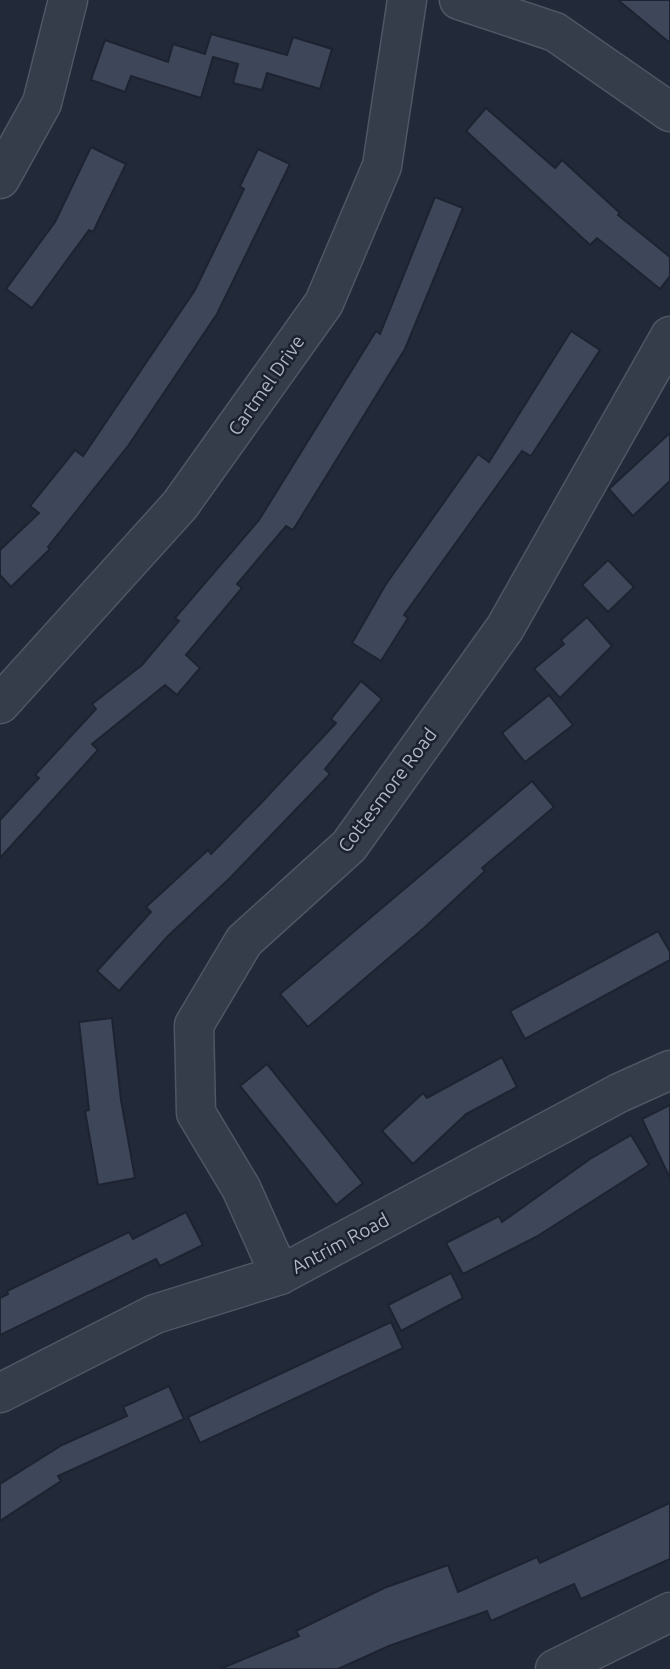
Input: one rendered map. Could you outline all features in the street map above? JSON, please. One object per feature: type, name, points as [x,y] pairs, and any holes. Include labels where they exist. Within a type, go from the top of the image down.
[{"type":"street","points":[[0,178],[42,103],[68,0]]},
{"type":"street","name":"Cartmel Drive","points":[[0,704],[180,505],[324,303],[382,166],[407,0]]},
{"type":"street","points":[[459,0],[555,32],[670,112]]},
{"type":"street","name":"Cottesmore Road","points":[[280,1275],[242,1188],[196,1113],[194,1026],[244,941],[349,845],[505,628],[670,336]]},
{"type":"street","name":"Antrim Road","points":[[0,1393],[155,1314],[280,1275],[619,1093],[670,1070]]},
{"type":"street","points":[[555,1669],[670,1612]]},
{"type":"building","points":[[618,0],[670,0],[670,43]]},
{"type":"building","points":[[211,34],[287,55],[293,37],[332,49],[320,89],[267,73],[262,90],[233,83],[238,64],[213,57],[201,98],[131,76],[125,92],[91,80],[105,40],[168,62],[173,44],[205,54]]},
{"type":"building","points":[[486,108],[555,168],[562,160],[620,213],[618,215],[670,257],[670,276],[660,289],[597,238],[590,245],[466,131]]},
{"type":"building","points":[[91,147],[126,164],[93,232],[89,230],[32,308],[6,289],[55,222]]},
{"type":"building","points":[[258,149],[290,164],[217,314],[128,446],[48,547],[50,549],[11,587],[0,575],[0,550],[39,513],[30,506],[75,450],[83,456],[195,290],[244,189],[240,186]]},
{"type":"building","points":[[435,197],[463,208],[405,349],[293,530],[286,526],[237,584],[242,588],[186,655],[200,668],[177,695],[165,685],[92,744],[98,750],[0,858],[0,820],[39,778],[35,775],[96,709],[92,704],[142,665],[179,621],[175,618],[259,520],[376,331],[380,334]]},
{"type":"building","points":[[571,331],[600,350],[531,456],[522,451],[404,615],[408,618],[381,661],[352,643],[386,584],[478,454],[489,462]]},
{"type":"building","points":[[670,433],[670,481],[633,516],[609,489]]},
{"type":"building","points":[[608,560],[634,587],[608,612],[582,585]]},
{"type":"building","points":[[587,617],[612,646],[560,698],[534,669],[564,644],[561,640]]},
{"type":"building","points":[[361,681],[382,699],[325,769],[330,774],[230,878],[168,936],[119,991],[97,971],[151,912],[146,907],[208,850],[211,854],[261,803],[336,723],[331,719]]},
{"type":"building","points":[[549,695],[573,725],[525,762],[502,733]]},
{"type":"building","points":[[532,781],[554,807],[482,868],[485,871],[424,928],[308,1027],[280,994]]},
{"type":"building","points":[[658,931],[670,952],[670,960],[525,1039],[510,1011]]},
{"type":"building","points":[[112,1018],[121,1100],[135,1178],[98,1185],[85,1111],[89,1110],[79,1022]]},
{"type":"building","points":[[502,1057],[517,1087],[466,1114],[413,1164],[382,1131],[423,1093],[427,1098]]},
{"type":"building","points":[[267,1064],[363,1183],[336,1205],[240,1086]]},
{"type":"building","points":[[670,1105],[670,1178],[642,1119]]},
{"type":"building","points":[[631,1135],[649,1165],[536,1237],[463,1274],[446,1243],[499,1216],[502,1222],[590,1159]]},
{"type":"building","points":[[186,1212],[203,1245],[160,1266],[156,1259],[0,1335],[0,1298],[8,1294],[7,1291],[129,1232],[133,1239]]},
{"type":"building","points":[[451,1273],[463,1298],[401,1331],[388,1305]]},
{"type":"building","points":[[391,1322],[403,1348],[200,1443],[188,1417]]},
{"type":"building","points":[[169,1386],[184,1419],[58,1476],[61,1481],[0,1521],[0,1484],[62,1445],[127,1416],[123,1407]]},
{"type":"building","points":[[670,1503],[670,1559],[581,1599],[574,1584],[491,1621],[487,1611],[389,1646],[338,1669],[220,1669],[299,1636],[296,1631],[384,1588],[448,1565],[458,1592],[537,1557],[540,1563]]}]
